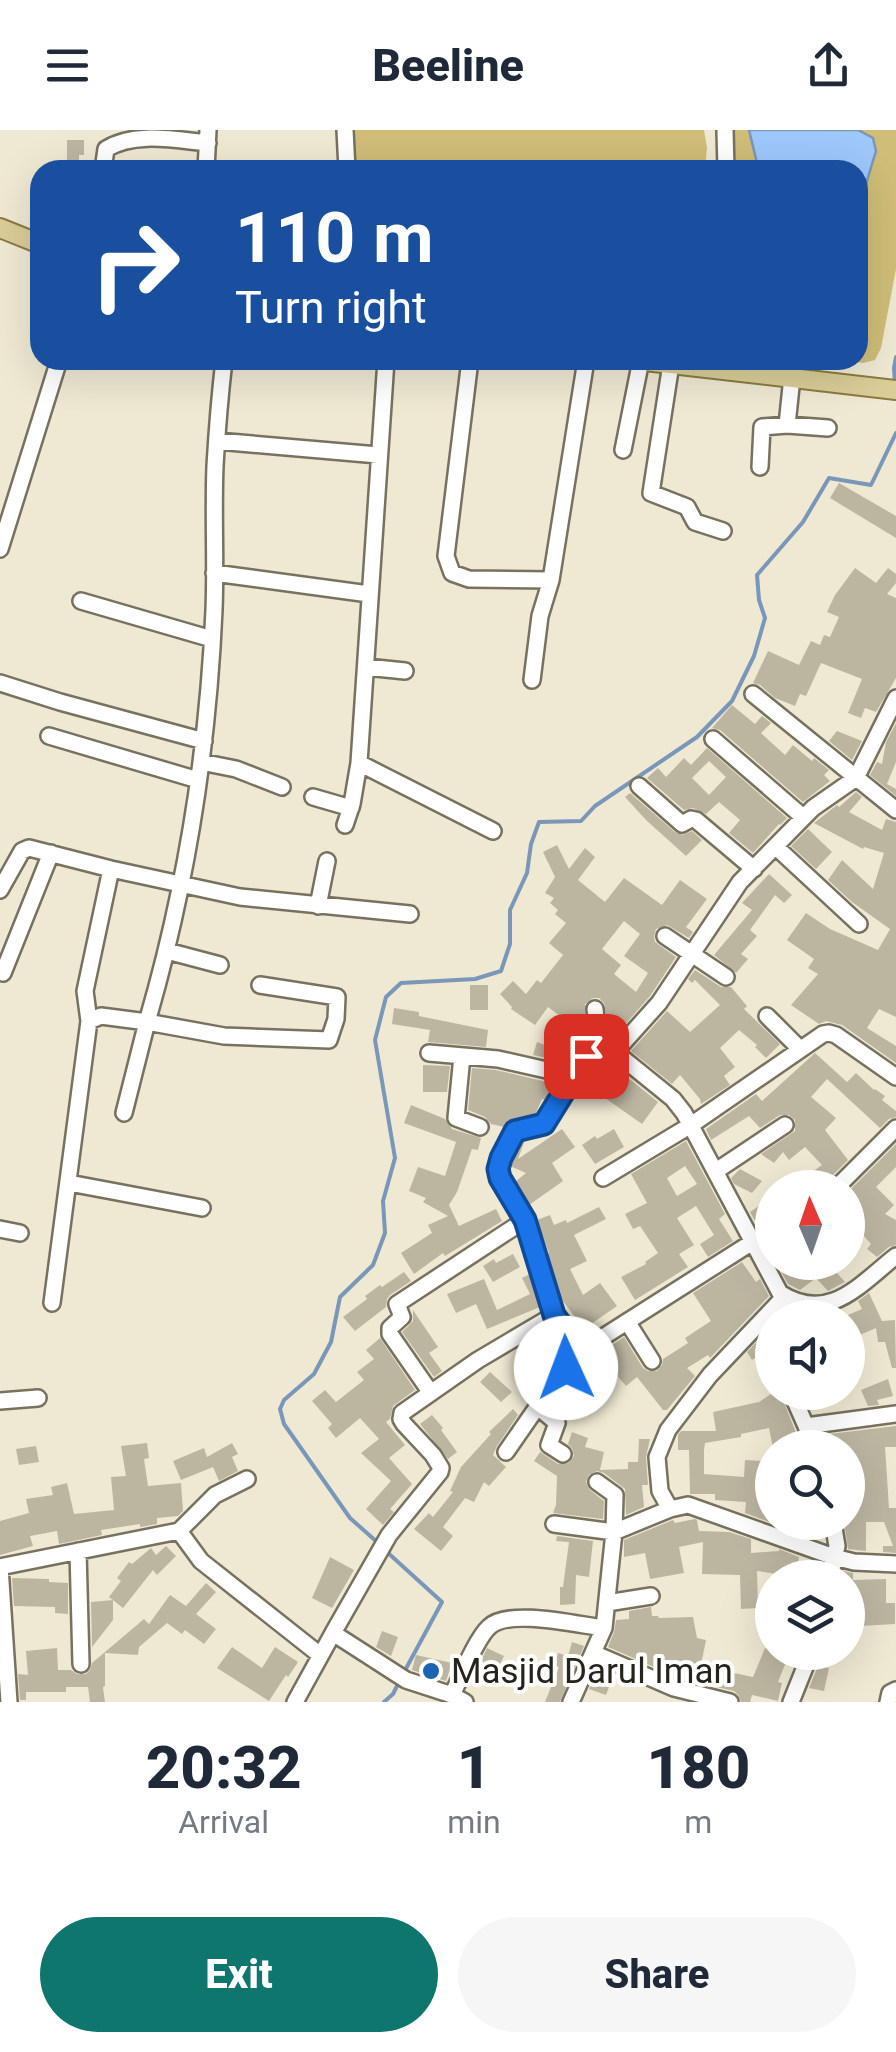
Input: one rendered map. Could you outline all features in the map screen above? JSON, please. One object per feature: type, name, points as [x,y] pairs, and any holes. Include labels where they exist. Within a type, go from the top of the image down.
[{"type":"main road","points":[[0,228],[30,240]]},
{"type":"main road","points":[[727,370],[896,390]]},
{"type":"street","points":[[345,130],[346,160]]},
{"type":"street","points":[[725,130],[726,160]]},
{"type":"street","points":[[104,160],[108,147],[154,134],[208,136]]},
{"type":"street","points":[[0,548],[56,370]]},
{"type":"street","points":[[124,1112],[182,885],[204,740],[223,370]]},
{"type":"street","points":[[345,826],[359,763],[385,370]]},
{"type":"street","points":[[469,370],[448,566],[452,573],[469,579],[551,580]]},
{"type":"street","points":[[532,680],[584,370]]},
{"type":"street","points":[[622,450],[636,370]]},
{"type":"street","points":[[671,370],[651,493],[686,507],[695,522],[723,532]]},
{"type":"street","points":[[788,425],[792,377]]},
{"type":"street","points":[[760,467],[762,426],[828,428]]},
{"type":"street","points":[[217,441],[378,455]]},
{"type":"street","points":[[214,573],[368,594]]},
{"type":"street","points":[[80,601],[212,639]]},
{"type":"street","points":[[366,667],[406,671]]},
{"type":"street","points":[[0,683],[204,740]]},
{"type":"street","points":[[753,694],[896,810]]},
{"type":"street","points":[[615,1052],[659,1003],[740,882],[803,817],[856,778],[896,698]]},
{"type":"street","points":[[49,736],[198,780]]},
{"type":"street","points":[[712,739],[803,817]]},
{"type":"street","points":[[201,762],[236,769],[282,787]]},
{"type":"street","points":[[359,763],[494,830]]},
{"type":"street","points":[[639,786],[682,824],[696,820],[754,869]]},
{"type":"street","points":[[314,797],[351,808]]},
{"type":"street","points":[[776,847],[859,924]]},
{"type":"street","points":[[0,890],[25,849],[240,897],[410,914]]},
{"type":"street","points":[[3,973],[51,854]]},
{"type":"street","points":[[318,906],[327,861]]},
{"type":"street","points":[[52,1302],[90,1021],[85,991],[111,869]]},
{"type":"street","points":[[665,936],[726,977]]},
{"type":"street","points":[[167,951],[220,965]]},
{"type":"street","points":[[90,1021],[101,1016],[224,1036],[330,1040],[337,997],[260,986]]},
{"type":"street","points":[[506,1452],[558,1377],[581,1352],[754,1241],[674,1099],[598,1036],[594,1009]]},
{"type":"street","points":[[767,1016],[800,1049]]},
{"type":"street","points":[[602,1178],[691,1124],[823,1034],[829,1033],[896,1077]]},
{"type":"street","points":[[581,1352],[554,1315],[525,1220],[498,1169],[515,1131],[538,1128],[551,1115],[598,1036]]},
{"type":"street","points":[[429,1054],[498,1059],[573,1076]]},
{"type":"street","points":[[462,1056],[456,1118],[480,1127]]},
{"type":"street","points":[[716,1172],[784,1124]]},
{"type":"street","points":[[854,1170],[896,1128]]},
{"type":"street","points":[[68,1183],[202,1208]]},
{"type":"street","points":[[430,1393],[390,1334],[390,1328],[402,1317],[397,1304],[525,1220]]},
{"type":"street","points":[[0,1229],[20,1232]]},
{"type":"street","points":[[776,1280],[780,1293],[795,1302],[835,1302],[896,1256]]},
{"type":"street","points":[[670,1509],[660,1491],[657,1457],[668,1430],[722,1361],[785,1296]]},
{"type":"street","points":[[295,1702],[389,1535],[440,1472],[434,1455],[401,1420],[402,1413],[478,1360],[554,1315]]},
{"type":"street","points":[[628,1323],[652,1361]]},
{"type":"street","points":[[0,1401],[38,1398]]},
{"type":"street","points":[[538,1407],[557,1424],[549,1445],[563,1454]]},
{"type":"street","points":[[799,1410],[807,1430]]},
{"type":"street","points":[[806,1426],[896,1414]]},
{"type":"street","points":[[9,1702],[0,1567],[180,1532],[215,1496],[246,1479]]},
{"type":"street","points":[[571,1702],[604,1628],[607,1603],[615,1495],[597,1482]]},
{"type":"street","points":[[554,1524],[614,1532],[688,1505],[834,1557],[896,1564]]},
{"type":"street","points":[[180,1532],[216,1574],[320,1656]]},
{"type":"street","points":[[833,1560],[835,1540]]},
{"type":"street","points":[[78,1551],[80,1664]]},
{"type":"street","points":[[607,1603],[651,1596]]},
{"type":"street","points":[[333,1632],[402,1677],[458,1699],[482,1635],[498,1620],[527,1619],[604,1628]]},
{"type":"street","points":[[593,1653],[674,1688],[730,1702]]},
{"type":"street","points":[[791,1702],[804,1670]]},
{"type":"street","points":[[888,1702],[890,1693],[896,1690]]},
{"type":"shaded area","points":[[351,130],[704,130],[707,148],[706,160],[352,160]]},
{"type":"shaded area","points":[[720,130],[896,130],[896,269],[881,348],[875,360],[868,362],[868,160],[723,160]]},
{"type":"water","points":[[749,130],[858,130],[873,138],[876,151],[868,177],[868,160],[756,160]]},
{"type":"building","points":[[67,140],[84,140],[84,155],[79,155],[79,160],[67,160]]},
{"type":"building","points":[[839,483],[896,516],[896,538],[830,498]]},
{"type":"building","points":[[855,568],[876,583],[888,568],[896,574],[896,583],[887,594],[896,598],[896,678],[876,712],[865,708],[861,718],[848,713],[862,679],[821,663],[806,696],[800,694],[795,706],[753,683],[768,651],[799,665],[811,641],[820,645],[824,635],[830,637],[839,617],[827,612]]},
{"type":"building","points":[[732,705],[755,724],[762,716],[771,723],[761,733],[785,755],[793,745],[812,761],[814,758],[829,770],[824,775],[830,781],[803,802],[720,730],[712,728]]},
{"type":"building","points":[[896,723],[896,762],[887,784],[896,789],[896,796],[870,775],[877,762],[882,764],[886,742]]},
{"type":"building","points":[[837,731],[862,741],[852,760],[829,741]]},
{"type":"building","points":[[707,748],[787,818],[753,853],[729,833],[740,820],[719,802],[706,814],[693,808],[684,810],[647,778],[658,768],[666,777],[684,758],[691,765]],"holes":[[[709,761],[726,777],[709,795],[692,778]]]},
{"type":"building","points":[[856,792],[862,797],[849,812],[882,830],[886,819],[896,822],[896,1017],[879,1009],[867,1028],[896,1046],[896,1063],[842,1025],[826,1021],[819,1024],[791,1005],[818,974],[808,968],[814,959],[787,940],[806,913],[830,929],[878,950],[890,929],[828,880],[842,860],[873,889],[884,853],[863,849],[814,823]]},
{"type":"building","points":[[630,793],[675,832],[682,835],[692,831],[702,840],[686,856],[625,797]]},
{"type":"building","points":[[808,829],[832,852],[816,869],[791,846]]},
{"type":"building","points":[[557,845],[569,869],[585,848],[595,857],[578,880],[605,902],[624,878],[662,905],[680,880],[707,899],[686,927],[693,932],[689,938],[667,925],[656,929],[655,942],[676,957],[650,996],[615,1036],[609,1030],[604,1003],[599,998],[585,1004],[585,1017],[576,1028],[548,1007],[535,1025],[511,1009],[500,994],[513,981],[526,994],[537,980],[541,983],[563,955],[549,943],[566,923],[555,914],[558,910],[550,903],[554,898],[545,893],[555,877],[543,852]],"holes":[[[624,921],[640,934],[624,956],[648,973],[636,992],[614,974],[621,965],[602,949]]]},
{"type":"building","points":[[769,874],[792,895],[784,903],[775,895],[750,930],[757,936],[741,954],[748,959],[736,973],[714,955],[752,910],[742,903]]},
{"type":"building","points":[[695,970],[721,987],[731,987],[747,1006],[744,1009],[780,1044],[766,1058],[739,1030],[720,1048],[735,1067],[724,1076],[730,1085],[701,1104],[680,1075],[672,1084],[631,1051],[667,1011],[690,1032],[720,1005],[695,980],[692,983],[688,979]]},
{"type":"building","points":[[470,985],[488,985],[488,1010],[470,1010]]},
{"type":"building","points":[[394,1008],[488,1030],[486,1047],[428,1042],[430,1030],[392,1024]]},
{"type":"building","points":[[537,1042],[573,1055],[568,1063],[533,1055]]},
{"type":"building","points":[[815,1053],[847,1082],[856,1073],[885,1096],[882,1100],[896,1111],[896,1117],[880,1128],[827,1079],[811,1097],[836,1118],[825,1130],[848,1160],[838,1170],[815,1170],[822,1165],[805,1147],[789,1160],[783,1152],[774,1163],[761,1154],[795,1131],[795,1120],[789,1115],[780,1115],[760,1128],[749,1116],[711,1140],[706,1129],[756,1094],[762,1101]]},
{"type":"building","points":[[598,1057],[658,1102],[642,1124],[581,1085]]},
{"type":"building","points":[[423,1065],[450,1066],[447,1092],[423,1092]]},
{"type":"building","points":[[472,1068],[551,1083],[547,1098],[542,1099],[535,1115],[512,1120],[504,1127],[491,1124],[468,1110]]},
{"type":"building","points":[[411,1105],[445,1119],[452,1129],[481,1138],[478,1150],[472,1149],[449,1205],[459,1226],[496,1209],[502,1221],[445,1256],[443,1253],[414,1274],[401,1253],[432,1233],[428,1225],[448,1216],[423,1202],[426,1198],[409,1191],[418,1167],[445,1176],[456,1142],[404,1123]]},
{"type":"building","points":[[562,1129],[575,1147],[552,1163],[563,1181],[529,1205],[515,1182],[526,1173],[510,1166],[523,1141],[518,1159]]},
{"type":"building","points":[[614,1129],[624,1147],[595,1164],[582,1145]]},
{"type":"building","points":[[686,1141],[725,1214],[719,1219],[733,1241],[708,1257],[700,1244],[714,1235],[696,1206],[677,1218],[694,1245],[679,1254],[688,1267],[635,1300],[621,1277],[658,1253],[640,1226],[633,1229],[625,1214],[647,1203],[631,1174]],"holes":[[[685,1166],[697,1184],[677,1196],[667,1178]]]},
{"type":"building","points":[[896,1144],[896,1167],[876,1187],[894,1205],[885,1214],[896,1220],[896,1245],[877,1257],[867,1249],[871,1244],[865,1237],[865,1175]]},
{"type":"building","points":[[740,1169],[755,1177],[755,1189],[752,1193],[734,1184],[731,1178]]},
{"type":"building","points":[[599,1207],[606,1219],[574,1235],[587,1261],[570,1269],[583,1295],[600,1283],[617,1306],[584,1329],[560,1297],[537,1220],[550,1215],[554,1225],[566,1220],[567,1223]]},
{"type":"building","points":[[513,1254],[520,1267],[493,1282],[483,1266]]},
{"type":"building","points":[[742,1262],[756,1282],[761,1280],[769,1296],[755,1300],[755,1311],[710,1358],[708,1355],[687,1368],[695,1376],[663,1410],[637,1377],[626,1386],[599,1354],[624,1337],[643,1368],[657,1371],[663,1359],[688,1343],[685,1338],[711,1321],[693,1293]]},
{"type":"building","points":[[404,1272],[411,1281],[390,1295],[386,1307],[355,1331],[343,1317],[367,1299],[365,1296]]},
{"type":"building","points":[[530,1274],[540,1307],[487,1329],[476,1304],[456,1313],[447,1294],[484,1279],[497,1310],[530,1294],[522,1278]]},
{"type":"building","points":[[786,1280],[813,1280],[800,1290]]},
{"type":"building","points":[[818,1280],[845,1282],[828,1291]]},
{"type":"building","points":[[869,1293],[882,1321],[895,1320],[896,1368],[892,1368],[885,1342],[878,1342],[876,1328],[865,1333],[865,1300],[859,1300]]},
{"type":"building","points":[[413,1310],[438,1347],[429,1353],[442,1371],[434,1377],[402,1332],[413,1321]]},
{"type":"building","points":[[380,1338],[415,1390],[393,1406],[386,1422],[405,1445],[389,1458],[412,1484],[390,1509],[394,1512],[383,1525],[366,1509],[391,1481],[361,1453],[379,1439],[360,1418],[336,1438],[328,1428],[332,1424],[312,1401],[325,1390],[336,1402],[364,1380],[357,1372],[374,1359],[366,1350]]},
{"type":"building","points":[[755,1344],[755,1358],[752,1360],[747,1352]]},
{"type":"building","points":[[490,1372],[512,1392],[501,1402],[480,1382]]},
{"type":"building","points":[[574,1376],[584,1384],[564,1406],[556,1399]]},
{"type":"building","points":[[888,1379],[893,1396],[877,1400],[879,1405],[868,1406],[865,1388]]},
{"type":"building","points":[[755,1403],[755,1410],[787,1410],[795,1430],[755,1430],[741,1437],[705,1443],[704,1474],[744,1477],[745,1460],[755,1460],[755,1517],[745,1513],[746,1502],[715,1500],[715,1494],[690,1494],[689,1450],[678,1450],[678,1435],[681,1431],[716,1431],[713,1412]]},
{"type":"building","points":[[513,1409],[518,1415],[493,1455],[506,1467],[489,1486],[484,1482],[474,1502],[465,1498],[443,1527],[453,1536],[441,1551],[414,1529],[429,1513],[433,1517],[453,1492],[450,1491],[461,1467]]},
{"type":"building","points":[[432,1415],[457,1452],[448,1459],[420,1424]]},
{"type":"building","points":[[896,1426],[896,1447],[885,1447],[889,1508],[896,1508],[896,1553],[883,1552],[883,1546],[893,1546],[884,1522],[866,1522],[866,1551],[848,1549],[847,1540],[865,1540],[863,1430]]},
{"type":"building","points":[[572,1432],[588,1438],[585,1447],[604,1452],[600,1470],[628,1469],[628,1462],[638,1462],[639,1439],[650,1439],[646,1457],[648,1485],[642,1485],[644,1507],[626,1515],[625,1489],[597,1471],[586,1482],[604,1501],[603,1519],[553,1513],[557,1476],[534,1461],[540,1452],[558,1464],[569,1463],[574,1456],[568,1444]]},
{"type":"building","points":[[147,1443],[149,1458],[144,1459],[148,1486],[181,1483],[183,1511],[178,1516],[157,1518],[157,1524],[101,1530],[102,1535],[59,1544],[57,1531],[30,1536],[33,1546],[0,1555],[0,1521],[29,1513],[26,1499],[53,1495],[51,1487],[67,1483],[74,1514],[114,1510],[111,1477],[126,1476],[121,1446]]},
{"type":"building","points":[[232,1443],[238,1454],[232,1457],[238,1471],[219,1481],[213,1467],[181,1480],[173,1461],[204,1448],[207,1457]]},
{"type":"building","points":[[36,1446],[39,1462],[19,1465],[16,1449]]},
{"type":"building","points":[[695,1519],[699,1531],[729,1532],[751,1539],[751,1553],[779,1549],[799,1560],[755,1560],[755,1608],[741,1609],[740,1575],[702,1574],[703,1542],[679,1547],[684,1573],[650,1579],[645,1553],[624,1557],[624,1540],[673,1520],[675,1523]]},
{"type":"building","points":[[557,1536],[593,1541],[589,1577],[576,1575],[575,1604],[560,1605],[569,1542],[556,1541]]},
{"type":"building","points":[[166,1546],[176,1556],[157,1575],[153,1570],[123,1608],[109,1597],[129,1562],[132,1564],[151,1548],[156,1555]]},
{"type":"building","points":[[330,1557],[354,1570],[332,1608],[312,1598]]},
{"type":"building","points":[[12,1578],[68,1583],[68,1614],[55,1613],[55,1607],[14,1606]]},
{"type":"building","points":[[886,1579],[886,1603],[895,1603],[895,1624],[865,1626],[865,1580]]},
{"type":"building","points":[[206,1583],[216,1592],[196,1614],[216,1629],[204,1644],[167,1623],[139,1647],[138,1655],[105,1653],[105,1702],[90,1702],[88,1687],[66,1687],[66,1692],[26,1692],[26,1700],[20,1700],[18,1674],[28,1675],[26,1651],[57,1648],[58,1670],[86,1674],[92,1663],[144,1619],[149,1624],[170,1595],[186,1606]]},
{"type":"building","points":[[113,1600],[113,1620],[92,1647],[91,1602]]},
{"type":"building","points":[[651,1607],[652,1616],[659,1618],[693,1617],[697,1638],[706,1640],[702,1660],[712,1662],[710,1668],[753,1677],[756,1670],[783,1670],[778,1701],[752,1695],[750,1702],[741,1702],[734,1691],[678,1677],[608,1647],[616,1620],[629,1619],[629,1611]]},
{"type":"building","points":[[382,1631],[398,1637],[391,1656],[376,1647]]},
{"type":"building","points":[[572,1642],[584,1646],[560,1702],[545,1702],[559,1667],[554,1666],[558,1653],[568,1656]]},
{"type":"building","points":[[232,1647],[262,1668],[275,1647],[298,1662],[269,1701],[217,1668]]},
{"type":"building","points":[[487,1648],[504,1656],[499,1666],[490,1662],[476,1687],[470,1684]]},
{"type":"building","name":"Masjid Darul Iman","points":[[416,1655],[452,1663],[446,1681],[412,1670]]},
{"type":"building","points":[[599,1668],[614,1674],[606,1695],[589,1689]]},
{"type":"building","points":[[816,1670],[829,1670],[824,1691],[809,1688]]},
{"type":"waterway","points":[[895,384],[896,357]]},
{"type":"waterway","points":[[377,1542],[350,1518],[284,1424],[280,1409],[284,1400],[314,1374],[331,1342],[340,1297],[373,1265],[385,1233],[383,1201],[395,1158],[375,1040],[386,997],[401,983],[475,979],[501,971],[510,944],[510,910],[527,873],[539,822],[581,821],[595,806],[697,737],[732,701],[754,656],[765,618],[757,575],[803,522],[829,478],[871,485],[896,433]]},
{"type":"waterway","points":[[387,1552],[442,1602],[403,1674]]},
{"type":"waterway","points":[[384,1702],[399,1682]]},
{"type":"place","name":"Masjid Darul Iman","points":[[431,1671]]},
{"type":"route","points":[[566,1368],[581,1352],[554,1315],[525,1220],[498,1169],[515,1131],[544,1124],[586,1056]]}]
